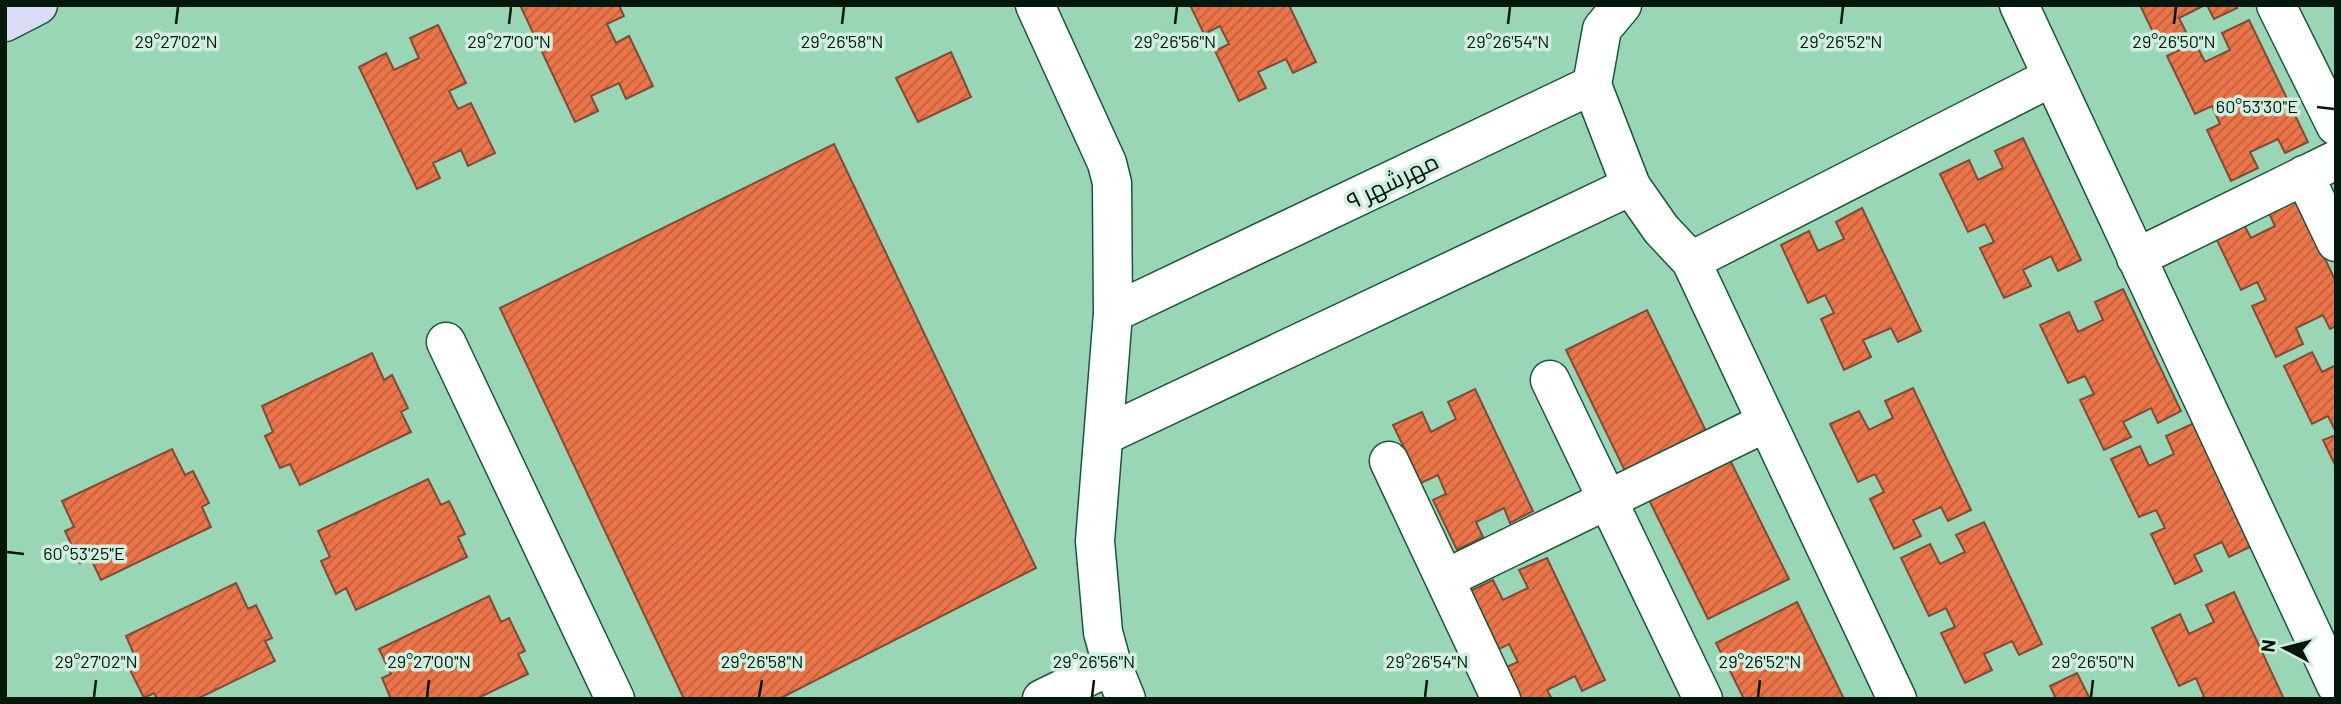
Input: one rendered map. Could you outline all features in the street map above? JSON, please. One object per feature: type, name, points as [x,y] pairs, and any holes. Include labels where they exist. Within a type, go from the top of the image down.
[{"type":"street","points":[[5,22],[38,5]]},
{"type":"street","points":[[1035,5],[1110,173],[1113,203],[1113,313],[1095,541],[1103,632],[1119,682],[1042,699]]},
{"type":"street","points":[[1622,5],[1602,29],[1592,85],[1631,186],[1661,229],[1690,261],[1897,699]]},
{"type":"street","points":[[2019,5],[2336,685]]},
{"type":"street","points":[[2276,5],[2336,126]]},
{"type":"street","points":[[1690,261],[2052,77]]},
{"type":"street","name":"مهرشهر ۹","points":[[1113,313],[1592,85]]},
{"type":"street","points":[[2136,258],[2320,168],[2336,242]]},
{"type":"street","points":[[1105,435],[1631,186]]},
{"type":"street","points":[[446,342],[615,699]]},
{"type":"street","points":[[1550,380],[1703,699]]},
{"type":"street","points":[[1445,579],[1767,422]]},
{"type":"street","points":[[1389,461],[1501,699]]},
{"type":"building","points":[[520,5],[619,5],[624,16],[607,24],[616,43],[629,36],[653,86],[626,99],[619,83],[591,96],[598,111],[575,122]]},
{"type":"building","points":[[1190,5],[1289,5],[1316,62],[1293,73],[1286,59],[1258,72],[1266,88],[1239,101],[1215,51],[1229,44],[1220,26],[1204,34]]},
{"type":"building","points":[[2140,5],[2205,5],[2179,18],[2187,34],[2160,47]]},
{"type":"building","points":[[2207,5],[2235,5],[2237,8],[2214,19]]},
{"type":"building","points":[[2249,20],[2308,142],[2285,153],[2278,139],[2250,152],[2258,168],[2231,181],[2207,130],[2220,124],[2212,106],[2195,114],[2167,56],[2195,42],[2205,62],[2230,50],[2222,33]]},
{"type":"building","points":[[438,25],[466,83],[449,91],[458,109],[471,103],[495,153],[468,166],[461,150],[433,163],[440,178],[417,189],[359,67],[386,53],[394,70],[419,58],[410,38]]},
{"type":"building","points":[[951,52],[971,97],[918,122],[896,78]]},
{"type":"building","points":[[2023,138],[2081,260],[2058,271],[2051,256],[2023,270],[2031,286],[2004,298],[1980,248],[1994,242],[1985,224],[1968,232],[1940,174],[1969,160],[1978,180],[2003,168],[1995,151]]},
{"type":"building","points":[[834,144],[1036,568],[779,699],[684,699],[500,308]]},
{"type":"building","points":[[2295,196],[2336,282],[2336,326],[2330,329],[2323,315],[2296,328],[2303,344],[2276,357],[2252,306],[2266,300],[2257,282],[2241,290],[2213,232],[2241,219],[2251,238],[2275,226],[2267,209]]},
{"type":"building","points":[[1862,208],[1921,331],[1898,342],[1891,328],[1863,340],[1871,357],[1844,370],[1821,319],[1834,313],[1825,295],[1808,303],[1781,245],[1809,231],[1818,251],[1844,239],[1836,222]]},
{"type":"building","points":[[2123,289],[2181,411],[2158,423],[2151,408],[2123,422],[2131,437],[2104,450],[2080,400],[2094,394],[2085,376],[2068,383],[2040,325],[2069,312],[2078,332],[2103,320],[2095,302]]},
{"type":"building","points":[[1647,310],[1706,431],[1625,471],[1566,350]]},
{"type":"building","points":[[2312,352],[2322,372],[2336,365],[2336,432],[2328,416],[2312,424],[2284,366]]},
{"type":"building","points":[[372,353],[384,380],[392,375],[408,408],[401,412],[411,432],[300,485],[290,464],[280,468],[265,436],[273,432],[262,406]]},
{"type":"building","points":[[1913,388],[1971,510],[1948,521],[1941,507],[1913,520],[1921,536],[1894,549],[1870,499],[1884,492],[1875,474],[1858,482],[1830,424],[1859,411],[1869,430],[1893,418],[1885,401]]},
{"type":"building","points":[[1475,389],[1533,511],[1510,523],[1504,508],[1476,522],[1483,537],[1457,550],[1433,500],[1446,494],[1438,475],[1421,483],[1393,425],[1422,412],[1431,432],[1456,419],[1448,402]]},
{"type":"building","points":[[2194,423],[2252,546],[2229,557],[2222,542],[2194,555],[2202,571],[2175,584],[2151,534],[2165,528],[2156,510],[2139,517],[2111,459],[2140,446],[2149,466],[2174,454],[2166,436]]},
{"type":"building","points":[[2336,435],[2336,467],[2323,440]]},
{"type":"building","points":[[172,449],[185,475],[193,471],[209,503],[202,507],[211,527],[101,580],[91,559],[80,563],[65,531],[74,527],[62,501]]},
{"type":"building","points":[[1729,458],[1789,579],[1708,619],[1648,498]]},
{"type":"building","points":[[428,479],[441,505],[449,501],[465,534],[458,537],[467,557],[356,610],[346,588],[336,594],[321,561],[330,557],[318,531]]},
{"type":"building","points":[[1984,522],[2042,644],[2019,655],[2012,641],[1984,654],[1992,670],[1965,683],[1941,633],[1955,627],[1946,608],[1929,616],[1901,558],[1930,544],[1940,564],[1965,552],[1956,535]]},
{"type":"building","points":[[1547,558],[1605,680],[1582,691],[1575,676],[1547,690],[1552,699],[1519,699],[1504,668],[1518,662],[1509,644],[1493,652],[1464,594],[1493,580],[1503,600],[1528,588],[1519,570]]},
{"type":"building","points":[[236,583],[248,609],[256,605],[272,638],[265,641],[275,661],[197,699],[157,699],[154,693],[144,698],[128,666],[137,661],[126,636]]},
{"type":"building","points":[[2234,592],[2284,699],[2200,699],[2204,697],[2196,678],[2179,686],[2152,628],[2180,614],[2189,634],[2214,622],[2206,605]]},
{"type":"building","points":[[489,596],[501,622],[509,618],[525,651],[518,654],[528,674],[476,699],[391,699],[382,678],[391,674],[379,649]]},
{"type":"building","points":[[1797,602],[1844,699],[1744,699],[1716,643]]},
{"type":"building","points":[[2077,673],[2090,699],[2056,699],[2050,686]]}]
